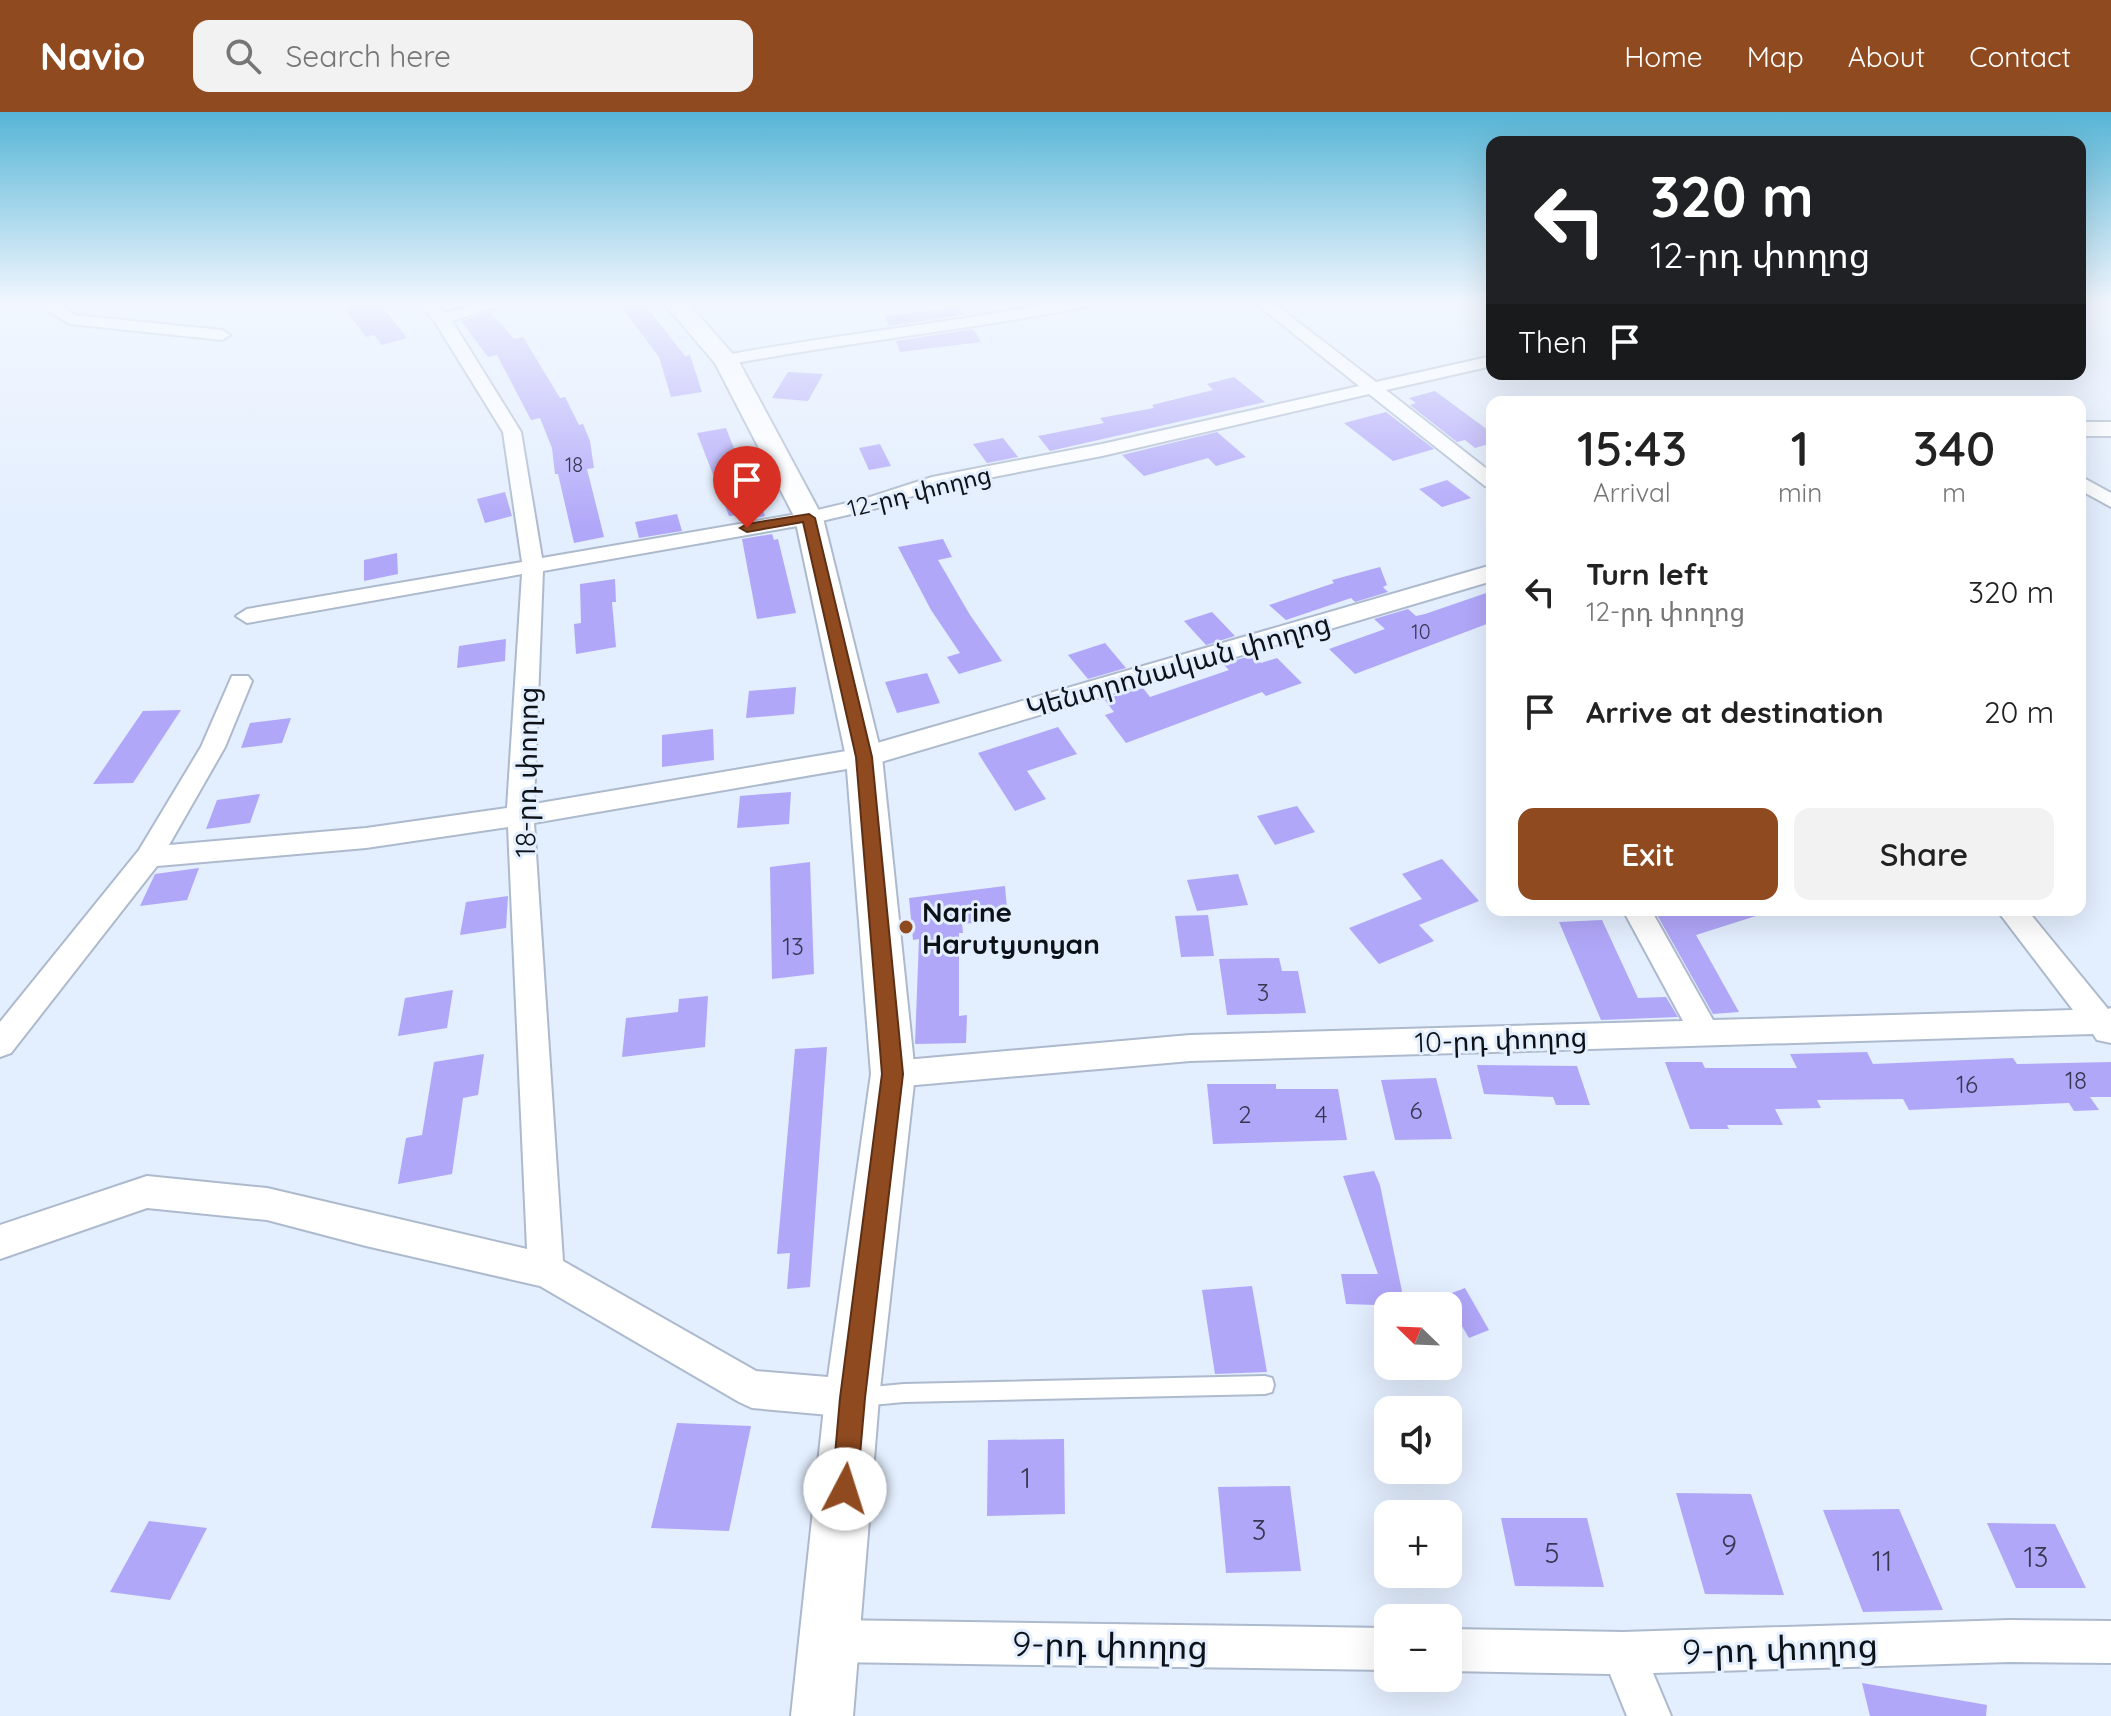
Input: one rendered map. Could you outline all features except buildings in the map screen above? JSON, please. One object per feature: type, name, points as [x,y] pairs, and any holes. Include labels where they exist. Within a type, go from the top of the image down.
[{"type":"main road","points":[[734,376],[809,518],[864,757],[893,1074],[852,1398],[822,1716]]},
{"type":"street","name":"18-րդ փողոց","points":[[476,376],[512,432],[533,568],[520,816],[546,1270]]},
{"type":"street","points":[[1356,376],[1486,477]]},
{"type":"street","name":"12-րդ փողոց","points":[[247,616],[809,518],[870,504],[932,483],[1102,450],[1429,376]]},
{"type":"street","points":[[2086,429],[2111,429]]},
{"type":"street","points":[[2086,486],[2111,501]]},
{"type":"street","name":"Կենտրոնական փողոց","points":[[864,757],[1486,575]]},
{"type":"street","points":[[0,1044],[149,857],[213,747],[240,681]]},
{"type":"street","points":[[149,857],[366,838],[520,816],[864,757]]},
{"type":"street","points":[[1640,916],[1705,1033]]},
{"type":"street","points":[[2016,916],[2108,1026]]},
{"type":"street","name":"10-րդ փողոց","points":[[893,1074],[1190,1048],[1705,1033],[2108,1026]]},
{"type":"street","points":[[0,1242],[147,1192],[267,1204],[366,1230],[546,1270],[752,1389],[852,1398]]},
{"type":"street","name":"9-րդ փողոց","points":[[831,1641],[1374,1649]]},
{"type":"street","name":"9-րդ փողոց","points":[[1462,1650],[1623,1653],[2009,1641],[2111,1642]]},
{"type":"street","points":[[1623,1653],[1649,1716]]},
{"type":"lane","points":[[852,1398],[904,1393],[1265,1385]]},
{"type":"place","name":"Narine Harutyunyan","points":[[906,927]]},
{"type":"route","points":[[747,528],[809,518],[864,757],[893,1074],[852,1398],[845,1489]]}]
